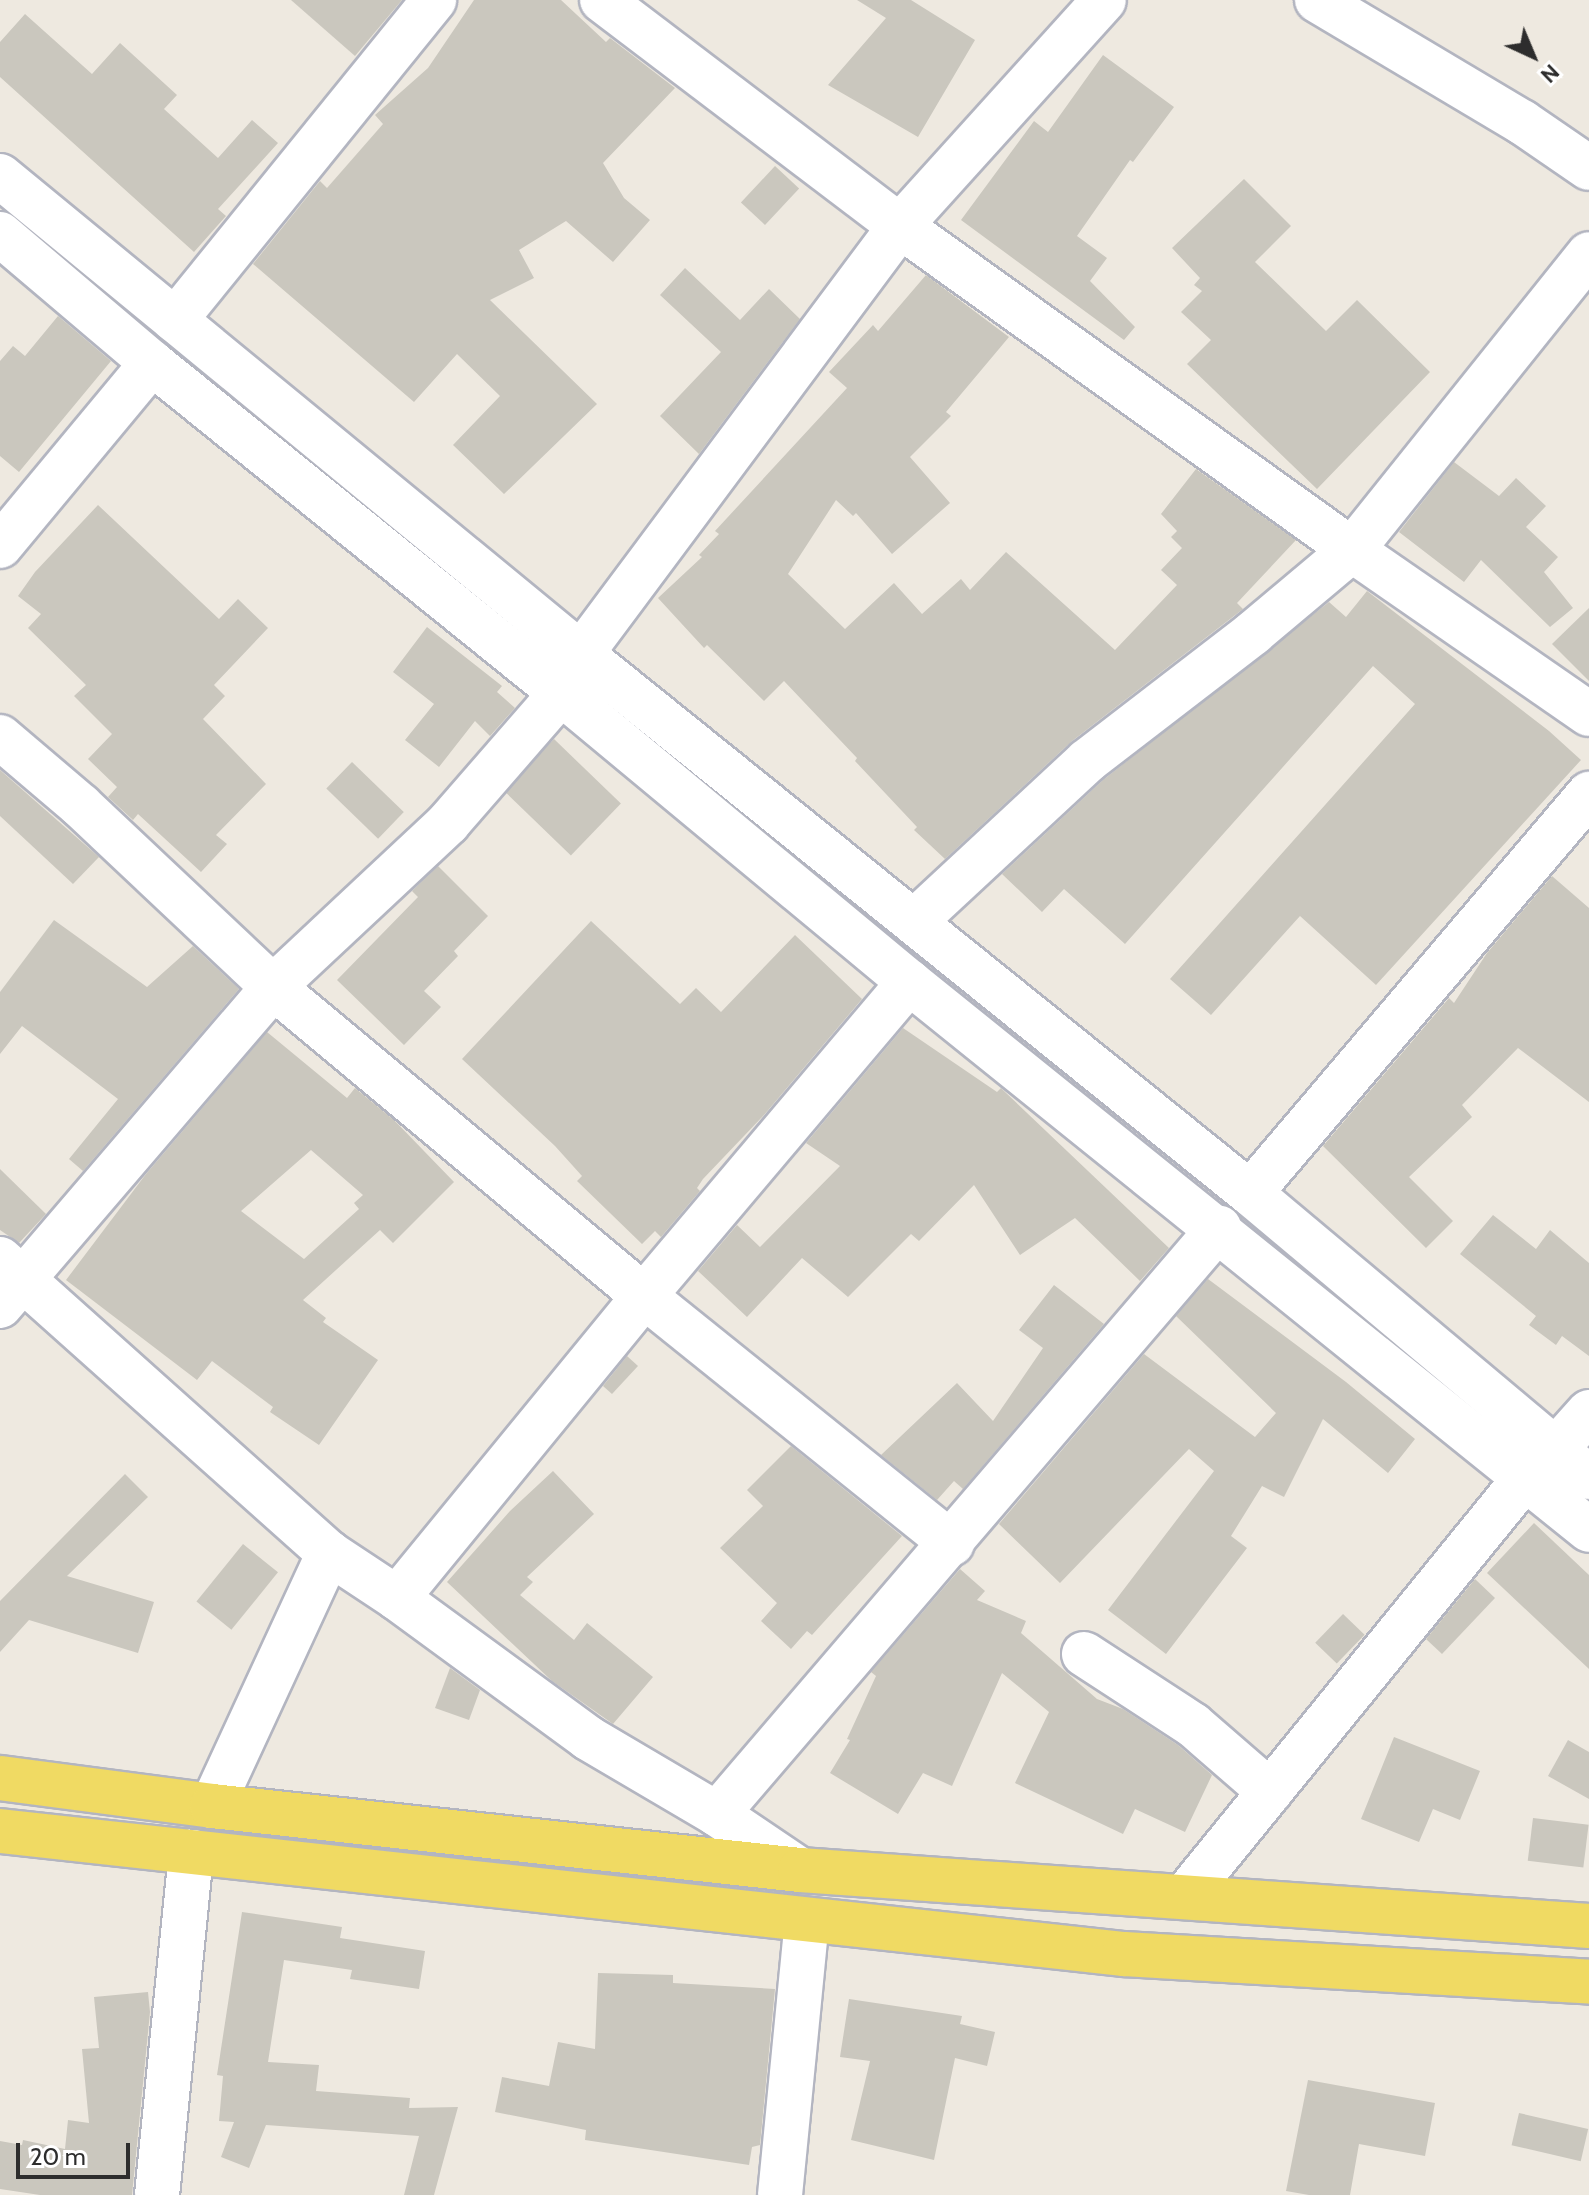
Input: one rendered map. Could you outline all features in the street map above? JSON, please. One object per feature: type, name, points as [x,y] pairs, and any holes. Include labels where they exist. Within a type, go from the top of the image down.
[{"type":"main road","points":[[0,1778],[212,1806],[800,1870],[1589,1926]]},
{"type":"main road","points":[[0,1831],[704,1907],[807,1922],[1124,1954],[1589,1982]]},
{"type":"street","points":[[175,320],[434,0]]},
{"type":"street","points":[[602,0],[900,226],[1352,550],[1589,714]]},
{"type":"street","points":[[581,654],[900,226],[1104,0]]},
{"type":"street","points":[[1317,0],[1522,122],[1589,168]]},
{"type":"street","points":[[0,176],[581,654],[916,920],[1250,1193],[1540,1464],[1589,1530]]},
{"type":"street","points":[[0,234],[152,363],[561,693],[909,982],[1219,1228],[1540,1464],[1589,1477]]},
{"type":"street","points":[[916,920],[1087,761],[1253,633],[1352,550],[1589,254]]},
{"type":"street","points":[[0,546],[152,363]]},
{"type":"street","points":[[561,693],[448,823],[273,987],[8,1281],[329,1553],[397,1598],[588,1738],[717,1814],[800,1870]]},
{"type":"street","points":[[0,737],[81,806],[273,987],[644,1296],[952,1544]]},
{"type":"street","points":[[1250,1193],[1589,794]]},
{"type":"street","points":[[397,1598],[644,1296],[909,982]]},
{"type":"street","points":[[717,1814],[952,1544],[1219,1228]]},
{"type":"street","points":[[1185,1896],[1540,1464],[1589,1412]]},
{"type":"street","points":[[212,1806],[329,1553]]},
{"type":"street","points":[[1084,1654],[1193,1725],[1270,1792]]},
{"type":"street","points":[[157,2195],[191,1852]]},
{"type":"street","points":[[780,2195],[807,1922]]},
{"type":"building","points":[[291,0],[402,0],[355,56]]},
{"type":"building","points":[[474,0],[561,0],[606,42],[610,38],[675,88],[603,163],[624,198],[650,220],[613,262],[566,221],[519,250],[534,278],[490,300],[597,404],[504,494],[453,445],[500,396],[457,354],[414,402],[253,264],[320,181],[327,188],[383,124],[375,115],[428,68]]},
{"type":"building","points":[[857,0],[911,0],[975,40],[918,137],[828,85],[886,18]]},
{"type":"building","points":[[25,14],[92,74],[120,43],[177,95],[164,109],[218,158],[252,120],[278,143],[218,209],[226,216],[194,252],[0,77],[0,42]]},
{"type":"building","points":[[1103,55],[1174,107],[1133,162],[1130,160],[1077,236],[1107,258],[1090,281],[1135,327],[1124,340],[961,220],[1034,121],[1048,132]]},
{"type":"building","points":[[775,166],[799,189],[765,225],[741,203]]},
{"type":"building","points":[[1244,179],[1291,226],[1255,262],[1326,331],[1357,300],[1430,372],[1317,489],[1187,364],[1211,340],[1181,312],[1202,291],[1194,285],[1200,278],[1172,248]]},
{"type":"building","points":[[685,268],[740,320],[769,289],[800,319],[699,454],[660,416],[721,352],[660,295]]},
{"type":"building","points":[[926,275],[1009,337],[946,412],[951,416],[910,457],[950,503],[892,554],[856,513],[853,516],[836,500],[788,574],[845,629],[894,583],[922,614],[961,579],[970,590],[1006,552],[1115,650],[1177,585],[1161,570],[1182,548],[1171,537],[1177,531],[1161,514],[1196,469],[1296,540],[1237,603],[1243,609],[1072,741],[945,859],[914,830],[917,827],[855,761],[857,758],[784,681],[764,701],[707,645],[704,648],[658,598],[702,557],[699,555],[719,534],[715,531],[847,388],[829,372],[873,325],[878,331]]},
{"type":"building","points":[[58,316],[111,361],[19,472],[0,456],[0,361],[13,346],[25,356]]},
{"type":"building","points":[[1454,462],[1499,496],[1516,478],[1546,506],[1526,527],[1558,557],[1544,572],[1573,608],[1550,627],[1481,560],[1464,582],[1399,532]]},
{"type":"building","points":[[98,505],[219,619],[238,599],[268,628],[214,685],[225,696],[203,719],[266,784],[216,835],[227,844],[201,872],[138,814],[133,820],[108,797],[117,787],[88,759],[112,734],[74,696],[86,685],[28,628],[41,614],[18,596],[35,572]]},
{"type":"building","points":[[1367,591],[1549,731],[1581,760],[1376,985],[1300,916],[1211,1015],[1170,979],[1415,704],[1373,666],[1125,944],[1064,889],[1042,912],[1002,874],[1103,780],[1329,602],[1346,617]]},
{"type":"building","points":[[1589,608],[1589,681],[1552,644]]},
{"type":"building","points":[[427,627],[502,686],[497,692],[515,708],[490,736],[475,721],[439,767],[405,740],[434,704],[393,672]]},
{"type":"building","points":[[554,739],[621,804],[571,855],[504,791]]},
{"type":"building","points":[[352,762],[404,812],[378,839],[326,789]]},
{"type":"building","points":[[0,770],[99,857],[73,884],[0,816]]},
{"type":"building","points":[[438,866],[488,916],[454,951],[458,956],[424,991],[441,1007],[404,1045],[337,980],[418,897],[412,891]]},
{"type":"building","points":[[1552,876],[1589,908],[1589,1102],[1518,1048],[1462,1105],[1472,1117],[1409,1177],[1453,1221],[1426,1248],[1323,1146],[1449,998],[1454,1003],[1487,953]]},
{"type":"building","points":[[54,920],[147,987],[193,946],[239,989],[83,1171],[69,1159],[118,1099],[22,1026],[0,1054],[0,992]]},
{"type":"building","points":[[591,921],[680,1004],[696,988],[721,1012],[795,935],[862,999],[764,1115],[703,1179],[697,1188],[700,1191],[661,1237],[655,1231],[642,1244],[577,1181],[582,1176],[555,1146],[462,1059]]},
{"type":"building","points":[[903,1028],[997,1092],[1001,1088],[1169,1248],[1140,1281],[1075,1218],[1020,1255],[974,1185],[919,1241],[911,1234],[848,1297],[802,1258],[747,1317],[698,1271],[737,1225],[760,1247],[840,1166],[806,1143]]},
{"type":"building","points":[[267,1032],[347,1098],[355,1088],[394,1120],[454,1182],[393,1243],[380,1230],[303,1300],[326,1318],[323,1322],[378,1360],[319,1445],[270,1412],[273,1407],[212,1361],[197,1380],[66,1280],[146,1174]],"holes":[[[311,1150],[363,1195],[354,1203],[359,1209],[304,1259],[241,1211]]]},
{"type":"building","points":[[0,1169],[46,1214],[19,1243],[0,1230]]},
{"type":"building","points":[[1493,1215],[1536,1249],[1550,1230],[1589,1263],[1589,1356],[1562,1336],[1556,1345],[1529,1325],[1536,1316],[1460,1254]]},
{"type":"building","points":[[1208,1279],[1346,1382],[1415,1439],[1388,1473],[1323,1419],[1284,1497],[1262,1486],[1231,1536],[1247,1548],[1166,1654],[1108,1610],[1214,1471],[1189,1449],[1060,1583],[999,1524],[1144,1354],[1255,1437],[1276,1413],[1176,1316]]},
{"type":"building","points":[[1054,1285],[1104,1324],[963,1489],[954,1481],[937,1500],[881,1455],[957,1383],[993,1421],[1043,1348],[1019,1330]]},
{"type":"building","points":[[627,1356],[638,1366],[612,1394],[603,1386]]},
{"type":"building","points":[[791,1446],[902,1536],[812,1635],[807,1631],[791,1649],[761,1621],[777,1603],[720,1548],[763,1506],[747,1490]]},
{"type":"building","points":[[553,1471],[594,1514],[527,1577],[533,1582],[520,1595],[574,1640],[587,1623],[653,1677],[613,1724],[552,1681],[447,1582],[510,1511]]},
{"type":"building","points":[[125,1474],[148,1497],[67,1576],[154,1602],[138,1653],[29,1620],[0,1652],[0,1601]]},
{"type":"building","points":[[1534,1523],[1589,1575],[1589,1669],[1487,1573]]},
{"type":"building","points":[[243,1544],[278,1572],[231,1630],[196,1602]]},
{"type":"building","points":[[960,1569],[985,1591],[977,1600],[1026,1621],[1021,1633],[1097,1699],[1123,1709],[1178,1745],[1212,1775],[1185,1832],[1135,1809],[1123,1834],[1015,1783],[1049,1712],[1002,1673],[952,1786],[923,1773],[898,1814],[830,1773],[850,1740],[847,1739],[876,1676],[871,1672]]},
{"type":"building","points":[[1475,1579],[1495,1598],[1442,1654],[1426,1639]]},
{"type":"building","points":[[1343,1614],[1365,1635],[1337,1664],[1315,1643]]},
{"type":"building","points":[[450,1668],[480,1690],[469,1720],[435,1708]]},
{"type":"building","points":[[1394,1737],[1480,1771],[1460,1820],[1433,1809],[1419,1842],[1361,1819]]},
{"type":"building","points":[[1568,1740],[1589,1752],[1589,1799],[1548,1776]]},
{"type":"building","points":[[1533,1818],[1589,1825],[1583,1868],[1528,1861]]},
{"type":"building","points":[[242,1912],[342,1927],[340,1938],[425,1951],[419,1989],[350,1979],[352,1970],[284,1960],[268,2062],[319,2065],[316,2091],[410,2098],[409,2108],[458,2107],[434,2195],[404,2195],[419,2136],[266,2125],[249,2168],[221,2157],[234,2122],[219,2121],[223,2076],[217,2075]]},
{"type":"building","points":[[598,1973],[673,1975],[673,1983],[775,1989],[760,2145],[752,2147],[749,2165],[585,2140],[586,2130],[495,2112],[502,2077],[549,2086],[558,2042],[595,2049]]},
{"type":"building","points":[[148,1992],[150,2012],[132,2195],[40,2195],[0,2189],[0,2141],[22,2145],[23,2140],[65,2149],[68,2120],[89,2123],[82,2049],[99,2048],[94,1997]]},
{"type":"building","points":[[849,1999],[962,2016],[960,2024],[995,2032],[987,2066],[955,2058],[934,2160],[851,2140],[870,2061],[840,2057]]},
{"type":"building","points":[[1308,2080],[1435,2103],[1425,2156],[1359,2144],[1350,2195],[1309,2195],[1286,2191]]},
{"type":"building","points":[[1519,2113],[1588,2129],[1581,2161],[1512,2145]]}]
